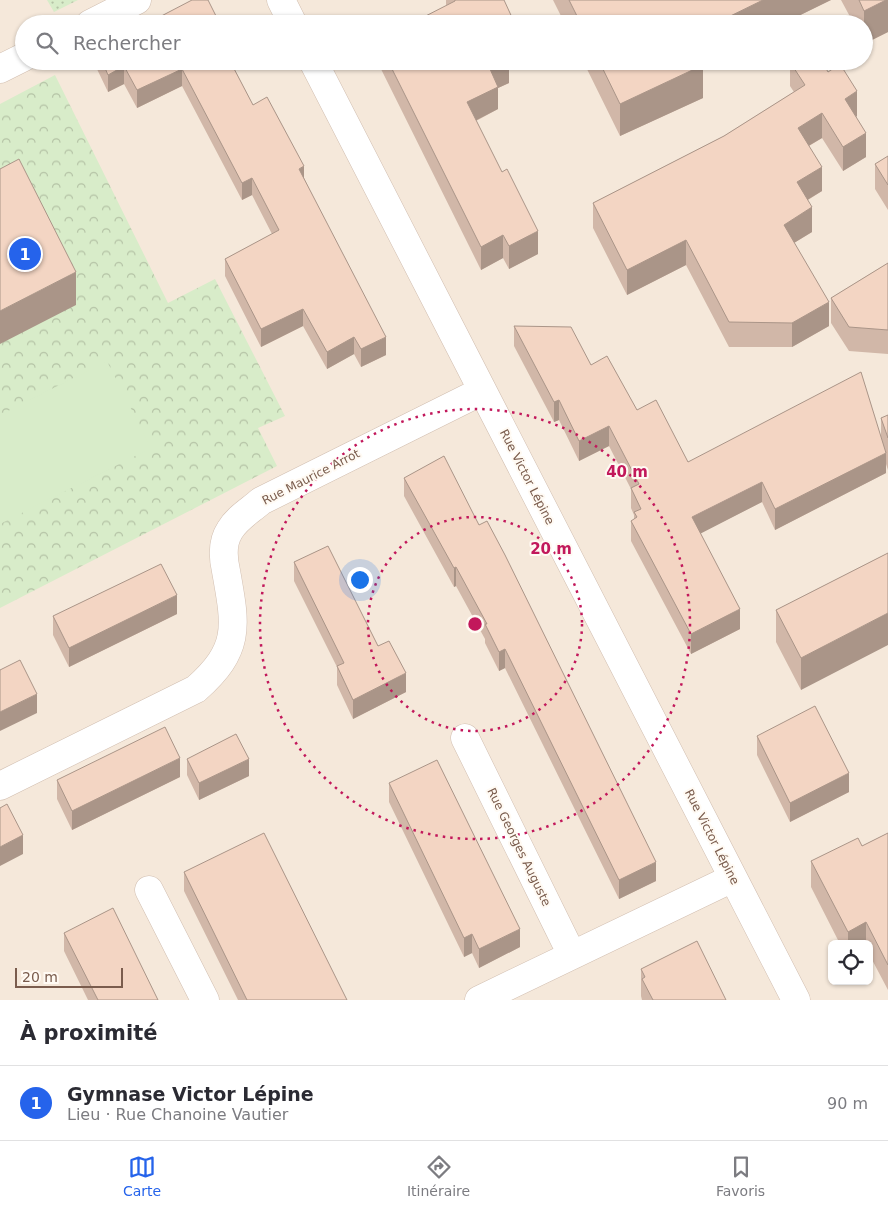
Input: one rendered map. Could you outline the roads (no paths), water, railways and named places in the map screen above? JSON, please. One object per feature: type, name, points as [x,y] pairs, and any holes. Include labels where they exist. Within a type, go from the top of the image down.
[{"type":"street","points":[[108,15],[138,0]]},
{"type":"street","points":[[281,0],[288,15]]},
{"type":"street","points":[[0,69],[15,62]]},
{"type":"street","name":"Rue Victor Lépine","points":[[318,70],[796,1000]]},
{"type":"street","name":"Rue Maurice Arrot","points":[[0,786],[196,689],[212,675],[222,662],[234,633],[233,608],[223,559],[225,544],[230,530],[242,516],[261,501],[482,391]]},
{"type":"street","name":"Rue Georges Auguste","points":[[465,738],[572,955]]},
{"type":"street","points":[[478,1000],[733,878]]},
{"type":"street","points":[[149,890],[205,1000]]},
{"type":"place","name":"Gymnase Victor Lépine","points":[[25,254]]}]
